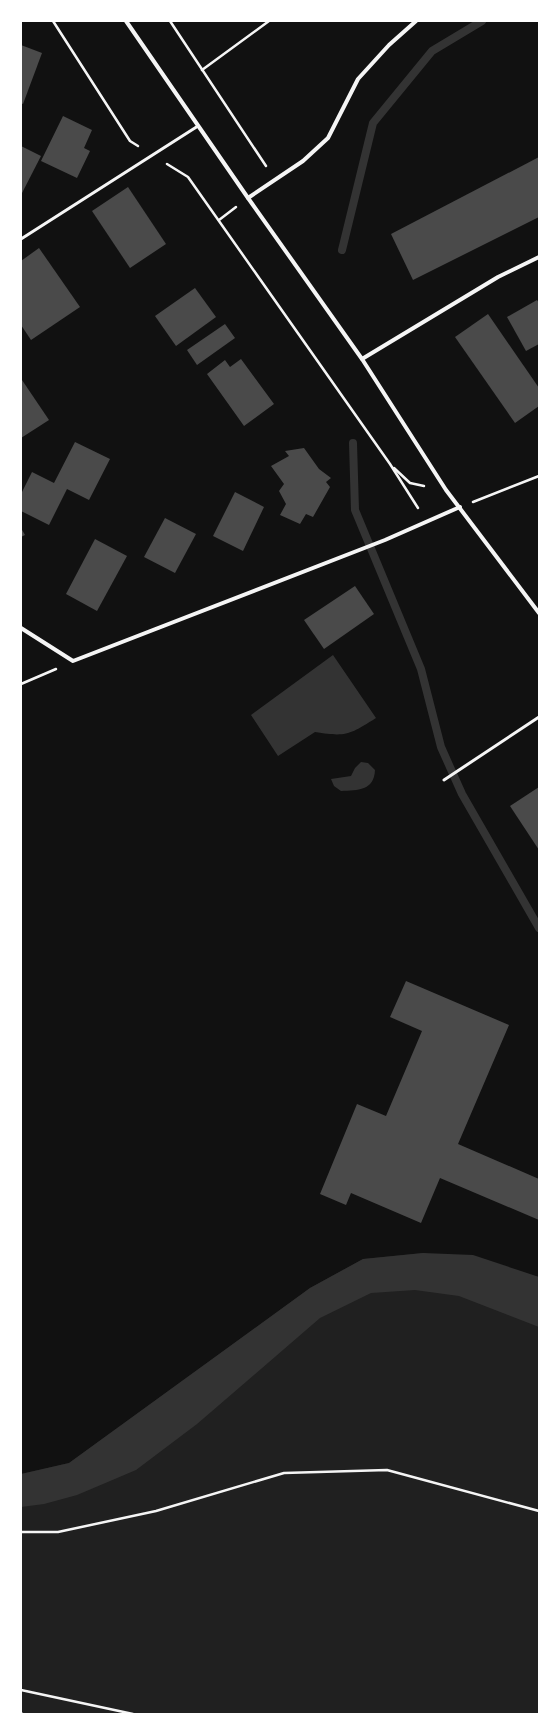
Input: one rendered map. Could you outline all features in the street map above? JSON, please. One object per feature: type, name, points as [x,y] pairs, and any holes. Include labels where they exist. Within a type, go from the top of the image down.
[{"type":"street","points":[[126,21],[248,198],[362,359],[446,490],[539,613]]},
{"type":"street","points":[[248,198],[303,161],[328,138],[358,79],[388,45],[416,21]]},
{"type":"street","points":[[362,359],[498,277],[539,257]]},
{"type":"street","points":[[21,628],[73,661],[385,540],[460,507]]},
{"type":"lane","points":[[21,239],[198,126]]},
{"type":"lane","points":[[444,780],[539,717]]},
{"type":"path","points":[[53,21],[130,141],[188,177],[390,464],[427,522]]},
{"type":"path","points":[[170,21],[275,180]]},
{"type":"path","points":[[202,70],[269,21]]},
{"type":"path","points":[[219,220],[248,198]]},
{"type":"path","points":[[390,464],[410,483],[446,490]]},
{"type":"path","points":[[460,507],[539,476]]},
{"type":"path","points":[[21,684],[73,661]]},
{"type":"path","points":[[21,1532],[58,1532],[156,1511],[284,1473],[387,1470],[539,1511]]},
{"type":"path","points":[[21,1690],[133,1714]]},
{"type":"shaded area","points":[[333,655],[376,718],[347,733],[334,734],[315,732],[278,756],[251,715]]},
{"type":"shaded area","points":[[361,762],[368,763],[375,770],[372,782],[368,786],[359,789],[341,791],[334,786],[331,779],[351,776],[355,768]]},
{"type":"shaded area","points":[[423,1253],[539,1277],[539,1714],[21,1714],[21,1474],[69,1463],[310,1288],[363,1259]]},
{"type":"shaded area","points":[[423,1253],[473,1255],[539,1277],[539,1327],[459,1296],[415,1290],[371,1293],[320,1318],[197,1424],[136,1470],[77,1495],[44,1504],[21,1507],[21,1474],[69,1463],[310,1288],[363,1259]]},
{"type":"building","points":[[21,45],[42,53],[23,104],[21,103]]},
{"type":"building","points":[[63,116],[92,130],[84,148],[90,151],[77,178],[41,161]]},
{"type":"building","points":[[21,146],[41,156],[21,195]]},
{"type":"building","points":[[539,157],[539,217],[413,280],[391,234]]},
{"type":"building","points":[[128,187],[166,244],[130,268],[92,211]]},
{"type":"building","points":[[39,248],[80,307],[31,340],[21,325],[21,261]]},
{"type":"building","points":[[195,288],[216,317],[176,346],[155,316]]},
{"type":"building","points":[[537,300],[539,303],[539,344],[526,351],[507,317]]},
{"type":"building","points":[[488,314],[539,388],[539,406],[515,423],[455,337]]},
{"type":"building","points":[[225,324],[235,338],[197,365],[187,350]]},
{"type":"building","points":[[241,359],[274,404],[244,426],[207,374],[225,360],[230,367]]},
{"type":"building","points":[[22,380],[49,420],[21,438],[21,381]]},
{"type":"building","points":[[75,442],[110,459],[89,500],[67,489],[49,525],[21,511],[21,494],[32,472],[54,483]]},
{"type":"building","points":[[304,448],[319,469],[331,478],[326,482],[330,487],[313,517],[306,514],[300,524],[280,515],[286,504],[279,491],[284,484],[271,466],[289,456],[285,451]]},
{"type":"building","points":[[235,492],[264,507],[243,551],[213,536]]},
{"type":"building","points":[[165,518],[196,534],[175,573],[144,557]]},
{"type":"building","points":[[21,528],[25,535],[21,537]]},
{"type":"building","points":[[95,539],[127,556],[97,611],[66,594]]},
{"type":"building","points":[[355,586],[374,614],[324,649],[304,620]]},
{"type":"building","points":[[539,787],[539,850],[510,806]]},
{"type":"building","points":[[406,981],[509,1025],[458,1144],[539,1179],[539,1220],[440,1178],[421,1223],[351,1193],[346,1205],[320,1194],[357,1104],[386,1116],[422,1031],[390,1017]]},
{"type":"waterway","points":[[342,250],[373,123],[432,51],[482,21]]},
{"type":"waterway","points":[[353,443],[355,510],[421,669],[441,747],[462,794],[539,928]]}]
